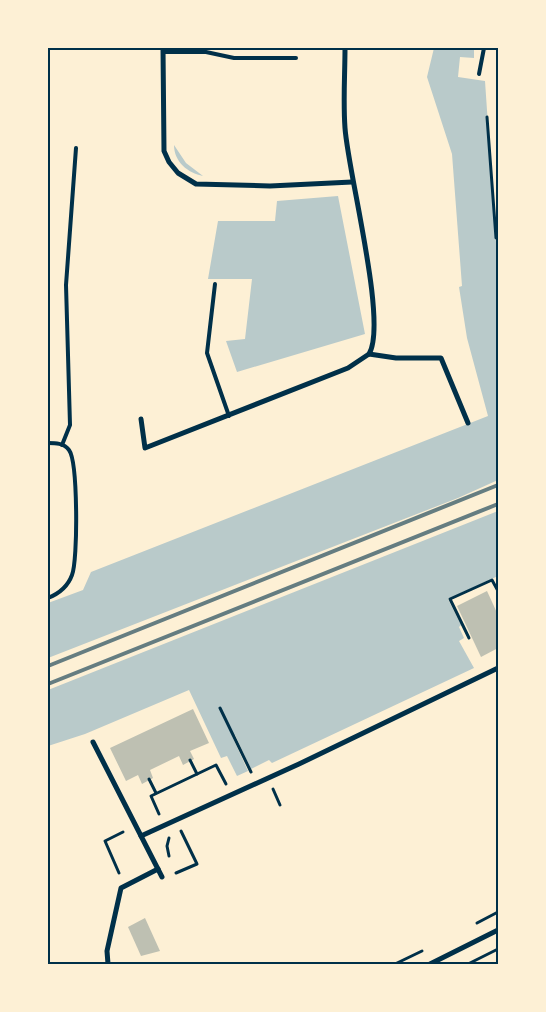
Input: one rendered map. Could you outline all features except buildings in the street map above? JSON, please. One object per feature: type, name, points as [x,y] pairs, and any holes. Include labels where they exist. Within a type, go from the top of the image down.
[{"type":"street","points":[[141,418],[145,448],[348,368],[369,354],[375,338],[370,284],[344,128],[344,48]]},
{"type":"street","points":[[163,50],[164,151],[171,166],[184,179],[196,184],[252,186],[352,182]]},
{"type":"street","points":[[369,354],[396,358],[441,358],[468,423]]},
{"type":"street","points":[[141,836],[299,764],[498,668]]},
{"type":"street","points":[[93,742],[162,877]]},
{"type":"street","points":[[108,964],[108,951],[121,888],[158,869]]},
{"type":"street","points":[[430,964],[498,930]]},
{"type":"lane","points":[[479,74],[484,48]]},
{"type":"lane","points":[[163,50],[206,52],[234,58],[296,58]]},
{"type":"lane","points":[[62,445],[70,425],[66,285],[76,148]]},
{"type":"lane","points":[[215,284],[208,353],[229,416]]},
{"type":"lane","points":[[48,443],[62,445],[69,450],[72,462],[76,558],[69,581],[60,592],[48,598]]},
{"type":"path","points":[[487,117],[496,238],[498,238]]},
{"type":"path","points":[[469,638],[450,599],[492,580],[498,591]]},
{"type":"path","points":[[220,708],[250,772]]},
{"type":"path","points":[[190,760],[197,774]]},
{"type":"path","points":[[160,815],[151,796],[156,793],[216,765],[226,784]]},
{"type":"path","points":[[149,779],[156,793]]},
{"type":"path","points":[[272,787],[280,804]]},
{"type":"path","points":[[176,873],[197,864],[180,830]]},
{"type":"path","points":[[120,876],[105,841],[123,832]]},
{"type":"path","points":[[468,964],[498,949]]},
{"type":"shaded area","points":[[434,48],[474,48],[474,58],[460,57],[458,77],[485,81],[498,251],[498,480],[458,498],[48,658],[48,603],[83,590],[91,572],[488,416],[467,338],[459,287],[462,286],[452,154],[427,77]]},
{"type":"shaded area","points":[[174,145],[186,163],[203,176],[197,175],[183,166],[176,157]]},
{"type":"shaded area","points":[[338,196],[365,334],[237,372],[226,341],[245,339],[252,279],[208,279],[218,221],[275,221],[277,201]]},
{"type":"shaded area","points":[[498,511],[498,576],[448,599],[461,625],[459,627],[464,638],[459,641],[474,668],[272,763],[269,760],[251,769],[235,735],[232,736],[248,771],[237,776],[227,756],[221,758],[189,690],[85,734],[48,746],[48,690]]},
{"type":"railway","points":[[48,666],[498,485]]},
{"type":"railway","points":[[48,684],[498,504]]}]
